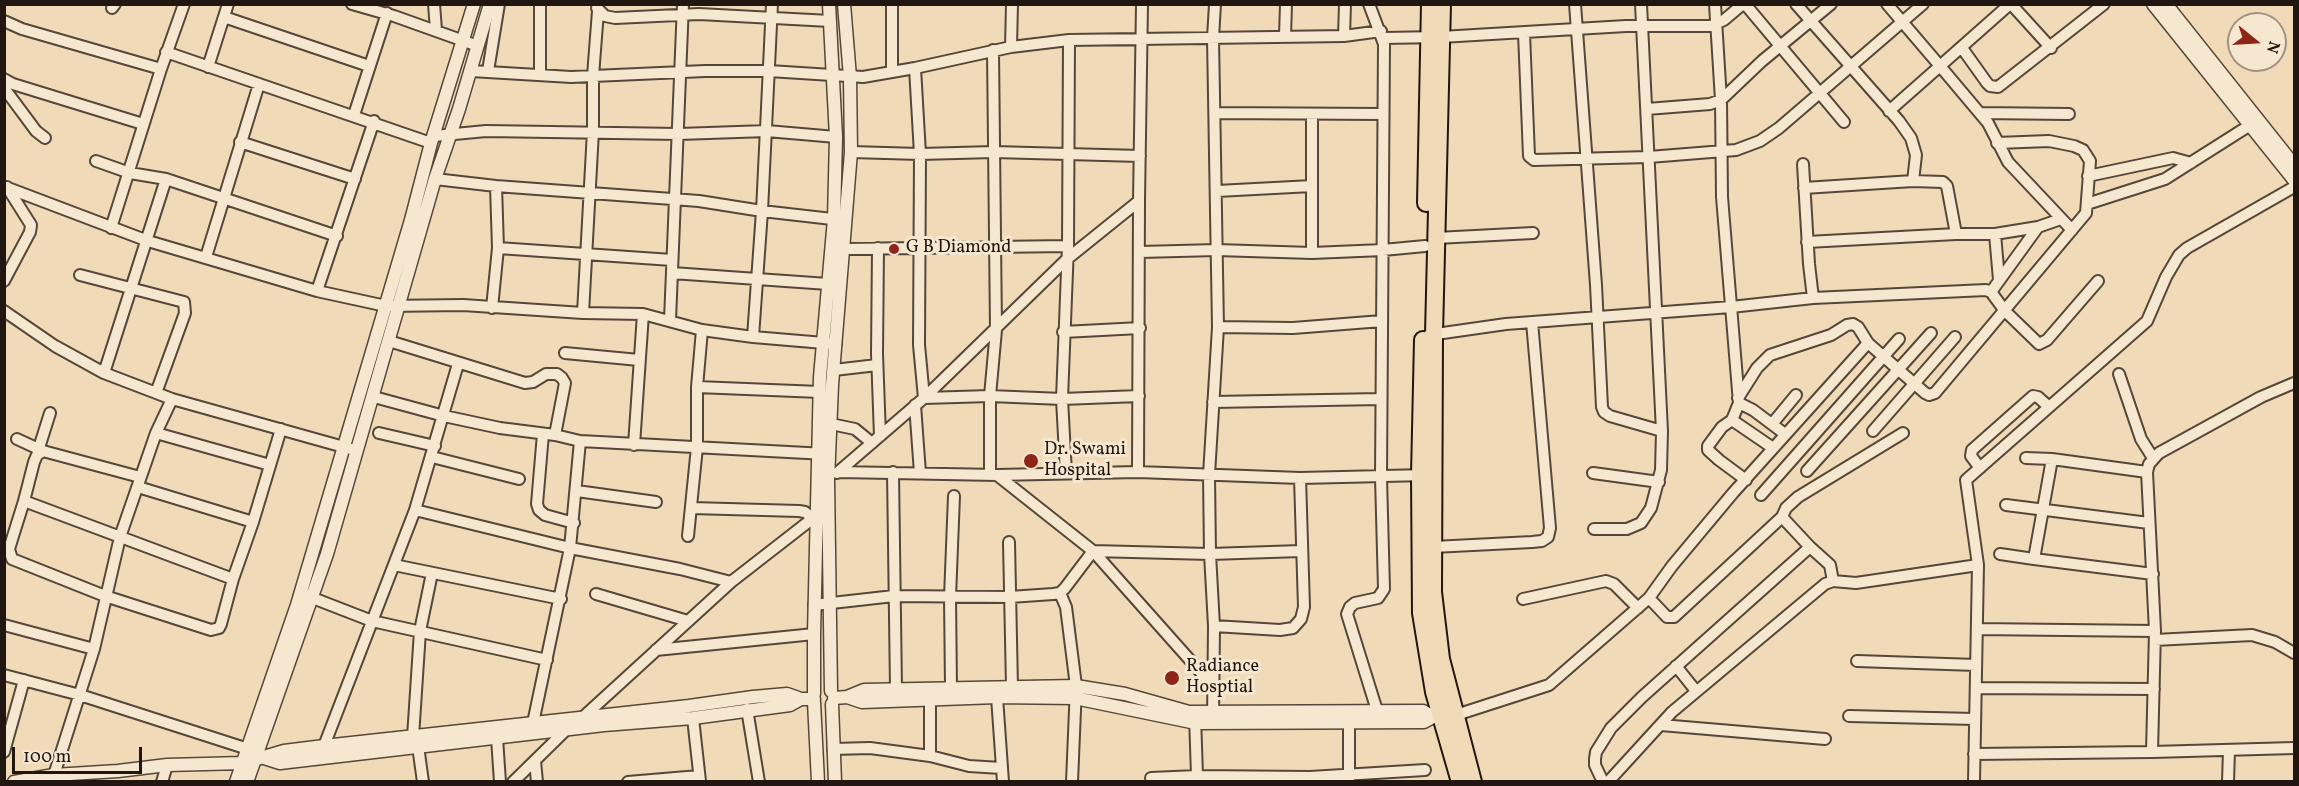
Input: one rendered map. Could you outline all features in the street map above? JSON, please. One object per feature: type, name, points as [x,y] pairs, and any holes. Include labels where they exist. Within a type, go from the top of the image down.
[{"type":"main road","points":[[1430,4],[1435,38],[1427,475],[1421,613],[1434,692],[1473,782]]},
{"type":"main road","points":[[1435,38],[1442,4]]},
{"type":"main road","points":[[1427,475],[1443,716],[1460,782]]},
{"type":"street","points":[[111,228],[166,52],[184,4]]},
{"type":"street","points":[[208,67],[228,4]]},
{"type":"street","points":[[352,4],[392,11],[478,46]]},
{"type":"street","points":[[434,4],[436,30]]},
{"type":"street","points":[[247,782],[252,758],[306,596],[344,446],[432,139],[474,4]]},
{"type":"street","points":[[306,596],[327,554],[435,179],[471,71],[490,4]]},
{"type":"street","points":[[488,71],[499,4]]},
{"type":"street","points":[[540,4],[540,75]]},
{"type":"street","points":[[753,337],[762,211],[772,4]]},
{"type":"street","points":[[818,782],[811,698],[818,522],[817,488],[831,424],[843,249],[829,4]]},
{"type":"street","points":[[835,782],[833,749],[836,697],[830,603],[818,522],[828,480],[820,392],[822,344],[828,284],[851,152],[850,77],[844,4]]},
{"type":"street","points":[[892,4],[892,72]]},
{"type":"street","points":[[1011,4],[1011,47]]},
{"type":"street","points":[[1138,472],[1142,4]]},
{"type":"street","points":[[1213,718],[1214,626],[1209,475],[1218,327],[1213,38],[1215,4]]},
{"type":"street","points":[[1285,36],[1286,4]]},
{"type":"street","points":[[1344,36],[1345,4]]},
{"type":"street","points":[[1369,4],[1382,34],[1381,477],[1384,589],[1377,598],[1355,603],[1347,614],[1379,717]]},
{"type":"street","points":[[1575,4],[1575,29],[1598,316],[1602,407],[1604,412],[1610,416],[1662,431]]},
{"type":"street","points":[[1594,529],[1627,529],[1641,524],[1646,517],[1659,482],[1662,431],[1641,4]]},
{"type":"street","points":[[1715,4],[1722,197],[1738,401]]},
{"type":"street","points":[[471,71],[593,76],[769,71],[850,77],[915,68],[993,50],[1069,40],[1382,34],[1435,38],[1642,25],[1672,27],[1717,24],[1744,4],[1844,122]]},
{"type":"street","points":[[1796,4],[1849,67],[1899,121],[1915,146],[1913,181]]},
{"type":"street","points":[[1647,109],[1710,104],[1720,100],[1831,4]]},
{"type":"street","points":[[1887,4],[1980,113],[2008,162],[2072,230]]},
{"type":"street","points":[[1524,33],[1529,156],[1534,160],[1736,150],[1760,141],[1779,128],[1923,4]]},
{"type":"street","points":[[1889,111],[2011,4],[2050,48]]},
{"type":"street","points":[[1962,48],[1987,82],[1994,87],[2003,83],[2050,48],[2104,4]]},
{"type":"street","points":[[2153,4],[2254,122],[2295,165]]},
{"type":"street","points":[[2166,4],[2295,180]]},
{"type":"street","points":[[630,17],[631,5]]},
{"type":"street","points":[[597,8],[605,16],[630,17],[683,9],[771,18],[830,21]]},
{"type":"street","points":[[583,313],[597,8]]},
{"type":"street","points":[[670,320],[683,9]]},
{"type":"street","points":[[354,115],[369,66],[392,11]]},
{"type":"street","points":[[224,17],[369,66]]},
{"type":"street","points":[[4,21],[161,69]]},
{"type":"street","points":[[1066,473],[1062,399],[1068,246],[1069,40]]},
{"type":"street","points":[[993,50],[996,330],[990,396],[993,475]]},
{"type":"street","points":[[166,52],[432,139],[451,134],[486,131],[679,134],[766,131],[836,137]]},
{"type":"street","points":[[915,68],[920,154],[920,473]]},
{"type":"street","points":[[4,80],[143,124]]},
{"type":"street","points":[[206,256],[259,84]]},
{"type":"street","points":[[4,88],[29,122],[45,138]]},
{"type":"street","points":[[1215,113],[1383,114]]},
{"type":"street","points":[[1980,113],[2069,114]]},
{"type":"street","points":[[1312,115],[1312,253]]},
{"type":"street","points":[[317,291],[374,121]]},
{"type":"street","points":[[2087,204],[2151,185],[2191,163],[2254,122]]},
{"type":"street","points":[[1746,480],[1719,460],[1708,450],[1708,446],[1722,427],[1732,420],[1738,401],[1757,368],[1770,355],[1831,335],[1853,324],[1858,327],[1868,343],[1914,384],[1929,395],[1935,393],[2083,218],[2087,204],[2090,161],[2088,155],[2074,146],[2049,141],[1997,143]]},
{"type":"street","points":[[240,142],[356,179]]},
{"type":"street","points":[[851,152],[920,154],[994,152],[1140,156]]},
{"type":"street","points":[[2088,176],[2173,158],[2191,163]]},
{"type":"street","points":[[96,161],[129,173],[166,179],[337,236]]},
{"type":"street","points":[[1803,164],[1807,242],[1813,298]]},
{"type":"street","points":[[104,373],[166,179]]},
{"type":"street","points":[[435,179],[496,186],[676,199],[840,220]]},
{"type":"street","points":[[1804,188],[1913,181],[1943,182],[1947,186],[1956,234]]},
{"type":"street","points":[[6,186],[148,241],[206,256],[317,291],[386,306],[463,305],[583,313],[643,314],[702,330],[836,344]]},
{"type":"street","points":[[4,281],[30,232],[31,225],[6,186]]},
{"type":"street","points":[[492,308],[498,248],[496,186]]},
{"type":"street","points":[[1217,191],[1312,186]]},
{"type":"street","points":[[1974,782],[1978,565],[1965,484],[1969,476],[2146,321],[2179,255],[2187,248],[2295,187]]},
{"type":"street","points":[[817,488],[839,472],[920,401],[1067,260],[1139,201]]},
{"type":"street","points":[[1807,242],[1995,234],[2038,227],[2061,219]]},
{"type":"street","points":[[1991,292],[2038,227]]},
{"type":"street","points":[[1140,252],[1217,250],[1312,253],[1383,250],[1430,242],[1533,233]]},
{"type":"street","points":[[1995,234],[1999,279]]},
{"type":"street","points":[[843,249],[919,250],[1068,246]]},
{"type":"street","points":[[498,248],[672,260]]},
{"type":"street","points":[[876,439],[878,248]]},
{"type":"street","points":[[672,273],[756,277],[828,284]]},
{"type":"street","points":[[80,275],[184,302],[186,306],[156,393]]},
{"type":"street","points":[[1991,292],[2005,311],[2036,342],[2044,344],[2098,281]]},
{"type":"street","points":[[1428,335],[1532,321],[1731,307],[1813,298],[1991,292]]},
{"type":"street","points":[[4,311],[55,346],[104,373],[172,399],[357,451]]},
{"type":"street","points":[[634,445],[643,314]]},
{"type":"street","points":[[1218,327],[1293,327],[1382,321]]},
{"type":"street","points":[[1433,547],[1532,542],[1542,541],[1548,537],[1550,528],[1532,321]]},
{"type":"street","points":[[1063,332],[1140,328]]},
{"type":"street","points":[[688,536],[697,447],[697,387],[702,330]]},
{"type":"street","points":[[1807,471],[1931,333]]},
{"type":"street","points":[[1873,430],[1955,337]]},
{"type":"street","points":[[1761,495],[1899,339]]},
{"type":"street","points":[[390,341],[525,383],[533,382],[546,374],[557,374],[562,378],[564,391],[555,435]]},
{"type":"street","points":[[1213,718],[1349,722],[1423,711],[1443,716],[1549,685],[1648,598],[1672,566],[1785,434],[1868,343]]},
{"type":"street","points":[[565,353],[639,360]]},
{"type":"street","points":[[324,746],[415,510],[458,364]]},
{"type":"street","points":[[834,370],[877,365]]},
{"type":"street","points":[[2119,374],[2141,439],[2153,458]]},
{"type":"street","points":[[2152,752],[2155,636],[2147,472],[2153,458],[2261,397],[2295,383]]},
{"type":"street","points":[[697,387],[820,392]]},
{"type":"street","points":[[1772,424],[1796,395]]},
{"type":"street","points":[[1980,468],[1971,456],[1972,450],[2024,404],[2036,395],[2049,407]]},
{"type":"street","points":[[920,401],[990,396],[1062,399],[1139,396]]},
{"type":"street","points":[[374,397],[500,428],[555,435],[580,441],[824,454]]},
{"type":"street","points":[[54,775],[93,649],[120,537],[156,433],[172,399]]},
{"type":"street","points":[[1213,402],[1381,399]]},
{"type":"street","points":[[1738,401],[1785,434]]},
{"type":"street","points":[[50,413],[9,549],[12,559],[105,597],[215,631],[221,624],[281,429]]},
{"type":"street","points":[[1732,420],[1773,448]]},
{"type":"street","points":[[831,424],[855,429],[876,439]]},
{"type":"street","points":[[156,433],[270,465]]},
{"type":"street","points":[[379,433],[519,479]]},
{"type":"street","points":[[1648,598],[1665,615],[1678,613],[1782,517],[1786,508],[1797,496],[1903,433]]},
{"type":"street","points":[[543,434],[537,504],[539,510],[545,515],[574,524]]},
{"type":"street","points":[[17,439],[253,522]]},
{"type":"street","points":[[533,723],[561,599],[574,524],[580,441]]},
{"type":"street","points":[[2026,458],[2052,459],[2147,472]]},
{"type":"street","points":[[2034,559],[2052,459]]},
{"type":"street","points":[[839,472],[993,475],[1138,472],[1300,478],[1427,475]]},
{"type":"street","points":[[893,472],[896,689]]},
{"type":"street","points":[[1593,473],[1659,482]]},
{"type":"street","points":[[993,475],[1093,551],[1214,686]]},
{"type":"street","points":[[1214,626],[1280,630],[1293,628],[1301,619],[1304,607],[1300,478]]},
{"type":"street","points":[[577,491],[656,502]]},
{"type":"street","points":[[951,688],[950,597],[954,496]]},
{"type":"street","points":[[24,501],[233,579]]},
{"type":"street","points":[[2006,505],[2149,523]]},
{"type":"street","points":[[692,508],[799,511],[805,512],[818,522]]},
{"type":"street","points":[[415,510],[570,548],[680,569],[731,582]]},
{"type":"street","points":[[1782,517],[1830,565],[1833,581]]},
{"type":"street","points":[[513,782],[563,731],[583,718],[731,582],[818,522]]},
{"type":"street","points":[[1009,542],[1012,687]]},
{"type":"street","points":[[1603,782],[1595,765],[1595,759],[1606,734],[1642,697],[1810,547]]},
{"type":"street","points":[[1093,551],[1210,554],[1301,551]]},
{"type":"street","points":[[814,605],[894,596],[1010,597],[1060,593],[1093,551]]},
{"type":"street","points":[[2000,554],[2153,574]]},
{"type":"street","points":[[394,565],[561,599]]},
{"type":"street","points":[[1608,782],[1660,725],[1696,691],[1825,584],[1833,581],[1856,583],[1978,565]]},
{"type":"street","points":[[423,782],[416,741],[420,631],[432,573]]},
{"type":"street","points":[[1522,599],[1606,581],[1614,584],[1638,608]]},
{"type":"street","points":[[1060,593],[1066,607],[1075,692],[1072,782]]},
{"type":"street","points":[[596,594],[688,621]]},
{"type":"street","points":[[306,596],[372,621],[547,660]]},
{"type":"street","points":[[4,625],[93,649]]},
{"type":"street","points":[[1977,629],[2155,636],[2252,635],[2275,642],[2295,653]]},
{"type":"street","points":[[657,650],[814,634]]},
{"type":"street","points":[[1857,661],[1976,665]]},
{"type":"street","points":[[1676,666],[1696,691]]},
{"type":"street","points":[[4,675],[80,695],[252,758],[280,763],[533,723],[753,697],[787,694],[811,698],[822,708],[836,697],[860,690],[1012,687],[1075,692]]},
{"type":"street","points":[[4,752],[24,680]]},
{"type":"street","points":[[14,782],[54,775],[74,778],[117,776],[167,765],[252,758],[324,746],[497,738],[693,718],[790,705],[811,698],[822,687],[836,697],[862,702],[997,697],[1102,689],[1177,710],[1195,718],[1379,717]]},
{"type":"street","points":[[1976,688],[2154,689]]},
{"type":"street","points":[[997,697],[1003,782]]},
{"type":"street","points":[[930,699],[930,756]]},
{"type":"street","points":[[747,710],[759,782]]},
{"type":"street","points":[[1849,716],[1975,718]]},
{"type":"street","points":[[628,782],[700,779],[693,718]]},
{"type":"street","points":[[1195,718],[1197,776]]},
{"type":"street","points":[[1349,722],[1349,778]]},
{"type":"street","points":[[1660,725],[1825,739]]},
{"type":"street","points":[[497,738],[500,782]]},
{"type":"street","points":[[833,749],[870,748],[930,756],[969,766],[1001,768]]},
{"type":"street","points":[[1974,754],[2295,748]]},
{"type":"street","points":[[2228,782],[2229,750]]},
{"type":"street","points":[[236,782],[252,758]]},
{"type":"street","points":[[535,761],[537,782]]},
{"type":"street","points":[[162,782],[167,765]]},
{"type":"street","points":[[1151,778],[1197,776],[1349,778],[1425,770]]},
{"type":"place","name":"G B Diamond","points":[[894,249]]},
{"type":"place","name":"Dr. Swami Hospital","points":[[1031,461]]},
{"type":"place","name":"Radiance Hosptial","points":[[1172,678]]}]
